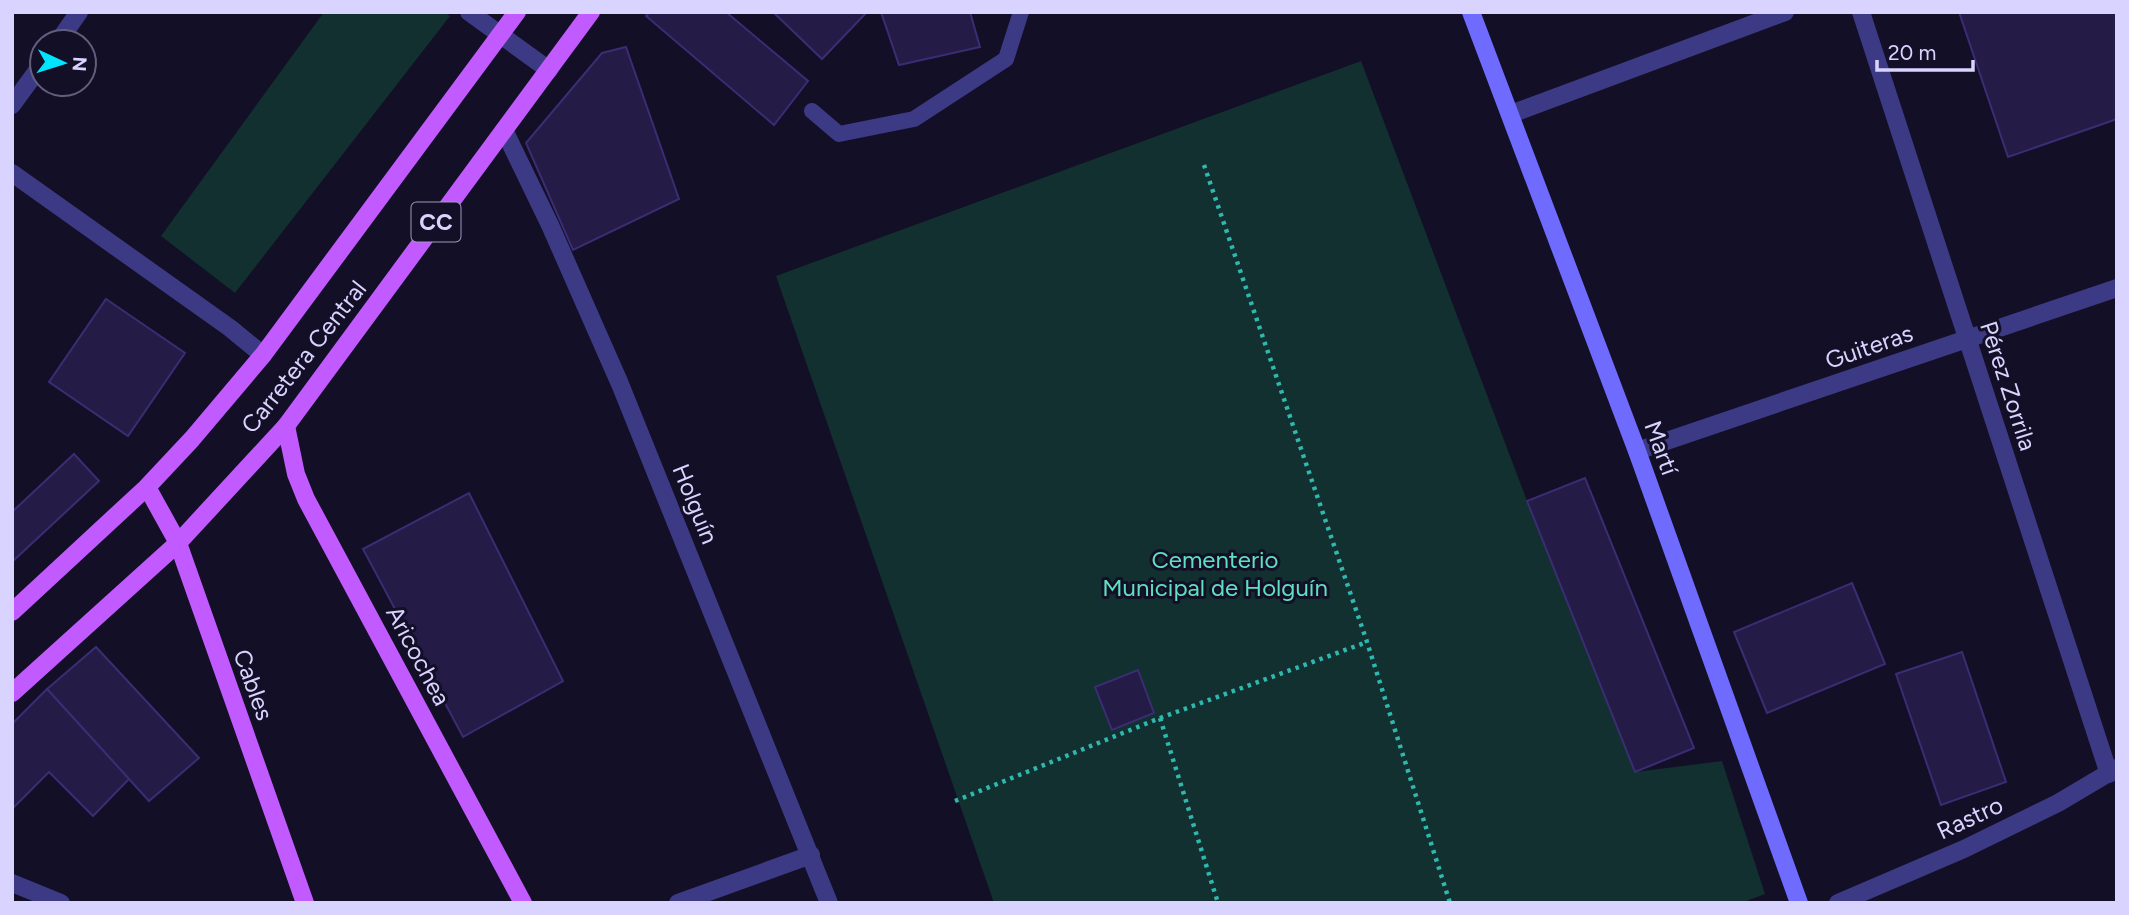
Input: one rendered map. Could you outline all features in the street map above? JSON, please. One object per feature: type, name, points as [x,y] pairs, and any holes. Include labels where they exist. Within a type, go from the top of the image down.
[{"type":"main road","name":"Carretera Central","points":[[12,612],[147,487],[192,439],[263,355],[517,12]]},
{"type":"main road","name":"Carretera Central","points":[[15,684],[178,543],[286,426],[592,12]]},
{"type":"main road","name":"Martí","points":[[1471,12],[1637,451],[1799,903]]},
{"type":"main road","name":"Aricochea","points":[[286,426],[296,474],[306,499],[523,903]]},
{"type":"main road","name":"Cables","points":[[147,487],[178,543],[305,903]]},
{"type":"street","points":[[68,28],[79,12]]},
{"type":"street","points":[[469,12],[549,69]]},
{"type":"street","points":[[1511,114],[1785,12]]},
{"type":"street","name":"Pérez Zorrila","points":[[1861,12],[1967,339],[2113,771]]},
{"type":"street","points":[[12,106],[28,84]]},
{"type":"street","name":"Holguín","points":[[504,130],[550,225],[620,384],[829,903]]},
{"type":"street","points":[[12,173],[230,328],[263,355]]},
{"type":"street","name":"Guiteras","points":[[1637,451],[2117,289]]},
{"type":"street","name":"Rastro","points":[[1838,903],[1964,849],[2058,803],[2113,771]]},
{"type":"street","points":[[678,903],[811,855]]},
{"type":"street","points":[[12,883],[61,903]]},
{"type":"lane","points":[[812,111],[839,134],[914,119],[1006,59],[1021,12]]},
{"type":"path","points":[[1204,165],[1367,642],[1450,903]]},
{"type":"path","points":[[955,801],[1160,718],[1367,642]]},
{"type":"path","points":[[1160,718],[1218,903]]},
{"type":"green space","points":[[324,12],[444,12],[450,16],[235,293],[161,236]]},
{"type":"green space","name":"Cementerio Municipal de Holguín","points":[[1361,61],[1527,501],[1635,772],[1722,761],[1765,894],[1741,903],[994,903],[776,276]]},
{"type":"building","points":[[650,12],[726,12],[808,81],[774,125],[646,16]]},
{"type":"building","points":[[773,12],[867,12],[822,59]]},
{"type":"building","points":[[881,12],[970,12],[980,47],[899,65]]},
{"type":"building","points":[[1959,12],[2117,12],[2117,119],[2008,157]]},
{"type":"building","points":[[626,47],[679,199],[573,250],[526,143],[602,53]]},
{"type":"building","points":[[106,299],[185,353],[128,436],[49,382]]},
{"type":"building","points":[[74,454],[99,481],[12,562],[12,512]]},
{"type":"building","points":[[1585,478],[1694,748],[1635,772],[1527,501]]},
{"type":"building","points":[[469,493],[563,681],[463,737],[363,549]]},
{"type":"building","points":[[1852,583],[1885,664],[1767,713],[1734,632]]},
{"type":"building","points":[[96,647],[199,758],[149,801],[47,689]]},
{"type":"building","points":[[1962,652],[2006,782],[1941,805],[1896,674]]},
{"type":"building","points":[[1138,670],[1154,713],[1112,730],[1095,687]]},
{"type":"building","points":[[47,689],[129,779],[93,816],[49,772],[12,809],[12,724]]}]
